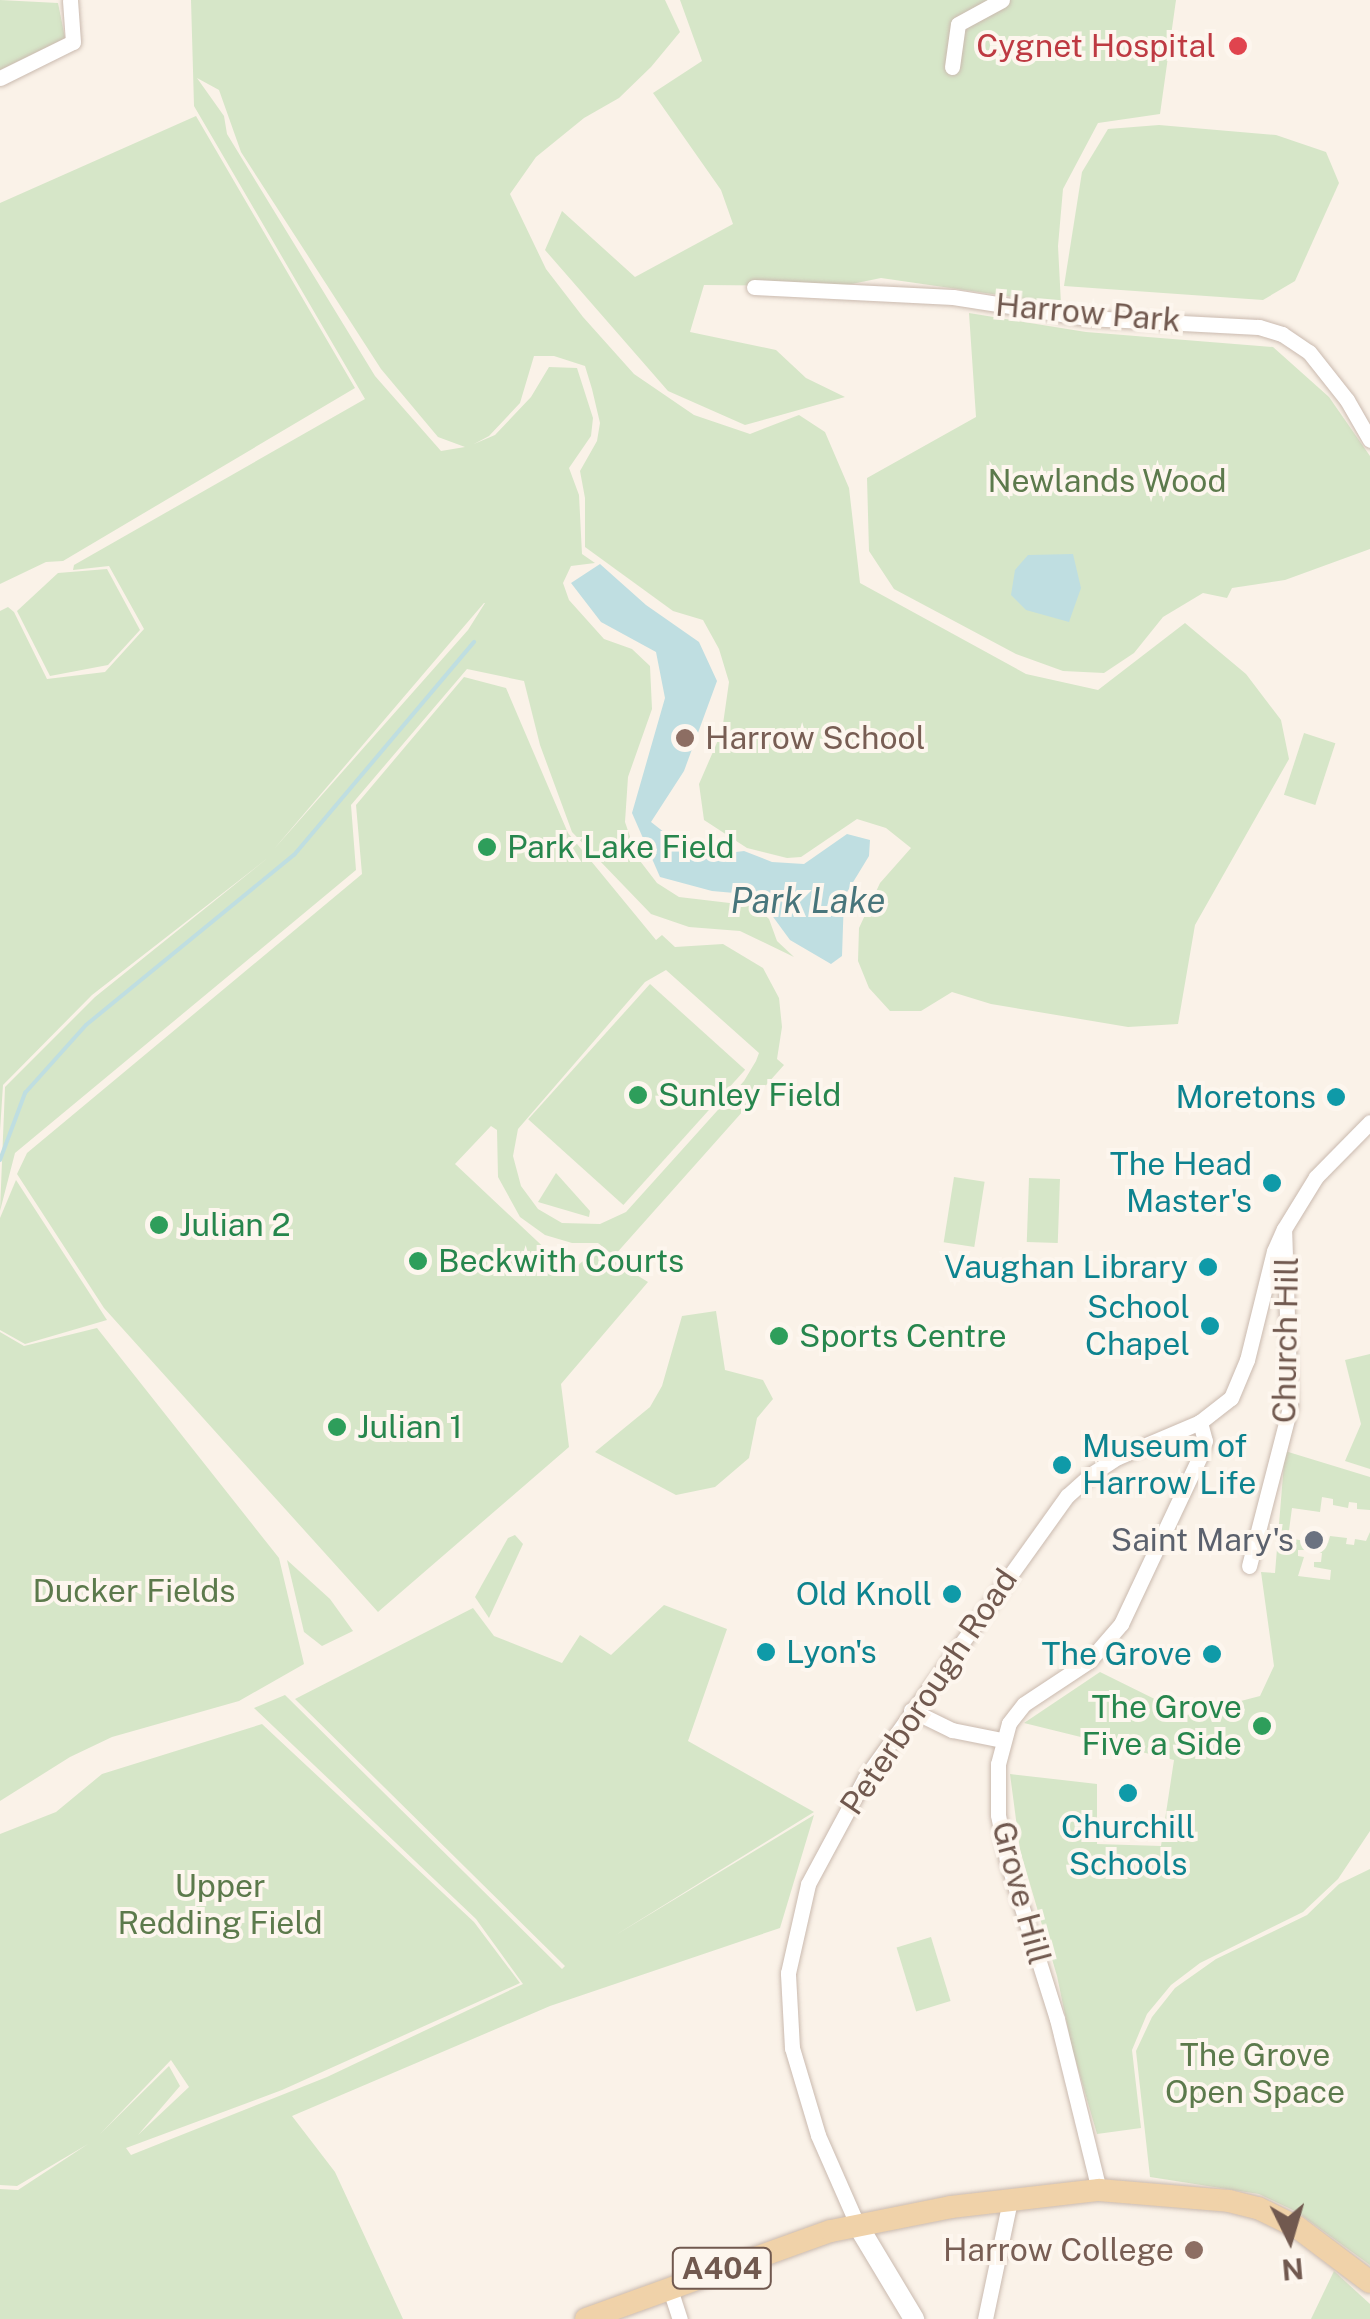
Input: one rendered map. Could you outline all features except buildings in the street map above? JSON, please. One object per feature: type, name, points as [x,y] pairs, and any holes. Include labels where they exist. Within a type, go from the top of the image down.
[{"type":"main road","name":"A404","points":[[586,2319],[669,2286],[856,2224],[1099,2190],[1229,2201],[1258,2208],[1297,2228],[1370,2282]]},
{"type":"main road","name":"Peterborough Road","points":[[856,2224],[914,2319]]},
{"type":"street","points":[[0,78],[73,42],[70,0]]},
{"type":"street","points":[[952,67],[958,24],[1002,0]]},
{"type":"street","name":"Harrow Park","points":[[754,286],[953,297],[1087,318],[1259,327],[1282,334],[1309,352],[1347,400],[1370,440]]},
{"type":"street","points":[[910,1710],[952,1730],[1002,1740],[1024,1704],[1089,1661],[1121,1624],[1200,1456],[1205,1441],[1200,1422],[1227,1403],[1238,1384],[1274,1251],[1284,1229],[1316,1177],[1369,1125]]},
{"type":"street","name":"Church Hill","points":[[1250,1566],[1290,1407],[1288,1239],[1284,1229]]},
{"type":"street","name":"Peterborough Road","points":[[856,2224],[800,2082],[789,2024],[788,1973],[808,1884],[849,1804],[910,1710],[1078,1486],[1118,1457],[1200,1422]]},
{"type":"street","name":"Grove Hill","points":[[1002,1740],[998,1815],[1007,1860],[1057,2020],[1099,2190]]},
{"type":"street","points":[[984,2319],[1010,2200]]},
{"type":"street","points":[[669,2286],[680,2319]]},
{"type":"green space","points":[[0,0],[58,3],[65,38],[0,70]]},
{"type":"green space","points":[[191,0],[665,0],[680,32],[619,98],[584,118],[536,157],[510,194],[546,269],[583,317],[634,374],[694,415],[750,434],[799,415],[825,432],[849,488],[860,583],[1026,674],[1098,690],[1185,623],[1246,674],[1281,720],[1289,759],[1195,925],[1178,1024],[1128,1027],[991,1004],[952,992],[921,1011],[890,1011],[869,988],[858,961],[859,928],[880,883],[911,848],[886,828],[857,819],[801,857],[787,858],[747,848],[704,820],[699,784],[722,731],[729,682],[719,649],[703,620],[673,611],[585,547],[585,498],[580,471],[597,441],[600,423],[592,389],[585,366],[554,356],[534,356],[520,403],[489,436],[474,444],[495,435],[531,397],[549,367],[577,368],[593,418],[591,436],[569,468],[579,495],[582,554],[595,563],[571,566],[563,583],[569,600],[604,639],[632,649],[650,666],[652,709],[628,777],[625,822],[637,857],[657,883],[679,897],[755,906],[769,919],[777,941],[794,957],[740,931],[689,927],[651,914],[572,832],[540,745],[524,681],[467,669],[351,805],[356,870],[15,1153],[0,1211],[5,1087],[95,997],[269,857],[92,995],[3,1085],[0,1131],[0,611],[8,607],[14,612],[47,679],[105,672],[144,629],[109,566],[73,570],[74,565],[365,399],[194,106]],"holes":[[[197,78],[219,90],[241,152],[381,369],[438,437],[465,447],[441,451],[375,376],[227,134],[224,116]],[[484,603],[468,630],[274,849]]]},
{"type":"green space","points":[[680,0],[1176,0],[1160,114],[1098,123],[1063,189],[1058,246],[1061,304],[881,278],[842,286],[704,285],[690,332],[776,350],[806,378],[845,397],[745,425],[668,391],[545,250],[562,211],[635,277],[733,224],[721,190],[653,93],[702,61]]},
{"type":"green space","points":[[196,116],[355,388],[63,561],[46,562],[0,584],[0,203]]},
{"type":"green space","points":[[1159,125],[1276,135],[1326,152],[1339,183],[1295,281],[1263,300],[1064,286],[1082,172],[1108,129]]},
{"type":"green space","name":"Newlands Wood","points":[[969,313],[1086,332],[1273,347],[1329,397],[1370,456],[1370,549],[1285,580],[1232,588],[1227,598],[1203,593],[1163,617],[1134,653],[1104,673],[1063,671],[1016,654],[894,589],[869,551],[867,478],[976,417]]},
{"type":"green space","points":[[107,569],[140,630],[108,665],[50,676],[17,611],[58,573]]},
{"type":"green space","points":[[464,677],[506,688],[568,833],[656,940],[662,935],[675,947],[723,944],[763,968],[779,998],[782,1027],[777,1059],[784,1065],[614,1256],[598,1243],[572,1243],[545,1235],[520,1217],[498,1177],[497,1130],[491,1126],[455,1164],[570,1272],[596,1250],[648,1282],[561,1384],[569,1447],[378,1612],[104,1308],[17,1174],[27,1153],[362,874],[356,805]],"holes":[[[666,970],[759,1053],[744,1081],[626,1212],[600,1224],[562,1223],[538,1209],[521,1186],[513,1156],[518,1129],[645,982]]]},
{"type":"green space","points":[[1304,733],[1335,743],[1315,805],[1284,795]]},
{"type":"green space","name":"Sunley Field","points":[[650,984],[745,1070],[623,1205],[528,1119]]},
{"type":"green space","points":[[556,1173],[590,1211],[589,1217],[538,1202]]},
{"type":"green space","points":[[954,1177],[985,1182],[974,1247],[944,1242]]},
{"type":"green space","points":[[1029,1178],[1060,1179],[1058,1243],[1027,1242]]},
{"type":"green space","points":[[16,1180],[107,1320],[25,1344],[0,1330],[0,1218]]},
{"type":"green space","points":[[716,1311],[725,1370],[763,1380],[773,1399],[757,1418],[749,1458],[715,1487],[676,1495],[595,1452],[650,1407],[662,1386],[682,1316]]},
{"type":"green space","name":"Ducker Fields","points":[[97,1328],[279,1558],[304,1664],[239,1701],[112,1737],[70,1757],[0,1801],[0,1332],[24,1346]]},
{"type":"green space","points":[[1370,1354],[1370,1469],[1345,1461],[1361,1424],[1345,1360]]},
{"type":"green space","points":[[1285,1451],[1370,1477],[1370,1510],[1357,1509],[1357,1503],[1349,1502],[1348,1508],[1333,1505],[1333,1499],[1322,1497],[1320,1512],[1292,1508],[1288,1538],[1305,1541],[1304,1550],[1298,1550],[1298,1556],[1304,1557],[1298,1576],[1330,1580],[1331,1570],[1314,1567],[1314,1562],[1321,1562],[1322,1553],[1316,1552],[1317,1541],[1328,1543],[1330,1536],[1347,1538],[1346,1544],[1354,1545],[1355,1539],[1366,1541],[1370,1532],[1370,1831],[1338,1879],[1303,1912],[1200,1963],[1171,1985],[1147,2014],[1132,2050],[1141,2128],[1097,2134],[1020,1850],[1010,1774],[1097,1784],[1097,1844],[1161,1846],[1174,1760],[1024,1723],[1100,1672],[1187,1715],[1260,1696],[1274,1666],[1261,1572],[1275,1573]]},
{"type":"green space","points":[[515,1535],[523,1544],[489,1618],[475,1597],[508,1538]]},
{"type":"green space","points":[[287,1560],[330,1599],[353,1631],[322,1646],[304,1632]]},
{"type":"green space","name":"Upper Redding Field","points":[[664,1605],[727,1629],[688,1741],[814,1812],[614,1936],[814,1815],[780,1928],[550,2006],[292,2116],[335,2172],[403,2319],[0,2319],[0,2189],[18,2190],[88,2144],[17,2186],[0,2185],[0,1834],[56,1812],[102,1774],[262,1724],[474,1922],[520,1983],[282,2090],[126,2148],[131,2155],[327,2077],[523,1984],[476,1919],[254,1708],[285,1695],[562,1969],[565,1966],[295,1699],[473,1608],[494,1636],[562,1663],[580,1635],[611,1655]],"holes":[[[171,2060],[189,2087],[138,2135],[180,2086],[169,2066],[100,2134]]]},
{"type":"green space","name":"The Grove Open Space","points":[[1370,1869],[1370,2265],[1297,2212],[1259,2194],[1150,2177],[1136,2051],[1152,2017],[1175,1988],[1216,1959],[1307,1915],[1339,1884]]},
{"type":"green space","points":[[931,1937],[951,2001],[916,2012],[897,1948]]},
{"type":"green space","points":[[1334,2271],[1370,2304],[1370,2319],[1311,2319]]},
{"type":"water","points":[[1073,554],[1081,588],[1069,622],[1026,610],[1011,595],[1015,570],[1028,555]]},
{"type":"water","name":"Park Lake","points":[[600,564],[646,605],[699,642],[717,681],[684,771],[651,822],[696,857],[744,851],[772,862],[804,864],[847,834],[870,840],[869,856],[844,897],[842,956],[831,964],[790,940],[757,895],[712,891],[660,877],[632,813],[665,698],[656,652],[601,622],[571,583]]},
{"type":"waterway","points":[[0,1160],[25,1093],[86,1025],[294,855],[474,642]]},
{"type":"place","name":"Cygnet Hospital","points":[[1238,46]]},
{"type":"place","name":"Harrow School","points":[[685,738]]},
{"type":"place","name":"Park Lake Field","points":[[487,847]]},
{"type":"place","name":"Sunley Field","points":[[638,1095]]},
{"type":"place","name":"Moretons","points":[[1336,1097]]},
{"type":"place","name":"The Head Master's","points":[[1272,1183]]},
{"type":"place","name":"Julian 2","points":[[159,1225]]},
{"type":"place","name":"Beckwith Courts","points":[[418,1261]]},
{"type":"place","name":"Vaughan Library","points":[[1208,1267]]},
{"type":"place","name":"School Chapel","points":[[1210,1326]]},
{"type":"place","name":"Sports Centre","points":[[779,1336]]},
{"type":"place","name":"Julian 1","points":[[337,1427]]},
{"type":"place","name":"Museum of Harrow Life","points":[[1062,1465]]},
{"type":"place","name":"Saint Mary's","points":[[1314,1540]]},
{"type":"place","name":"Old Knoll","points":[[952,1594]]},
{"type":"place","name":"Lyon's","points":[[766,1652]]},
{"type":"place","name":"The Grove","points":[[1212,1654]]},
{"type":"place","name":"The Grove Five a Side","points":[[1262,1726]]},
{"type":"place","name":"Churchill Schools","points":[[1128,1793]]},
{"type":"place","name":"Harrow College","points":[[1194,2250]]}]
